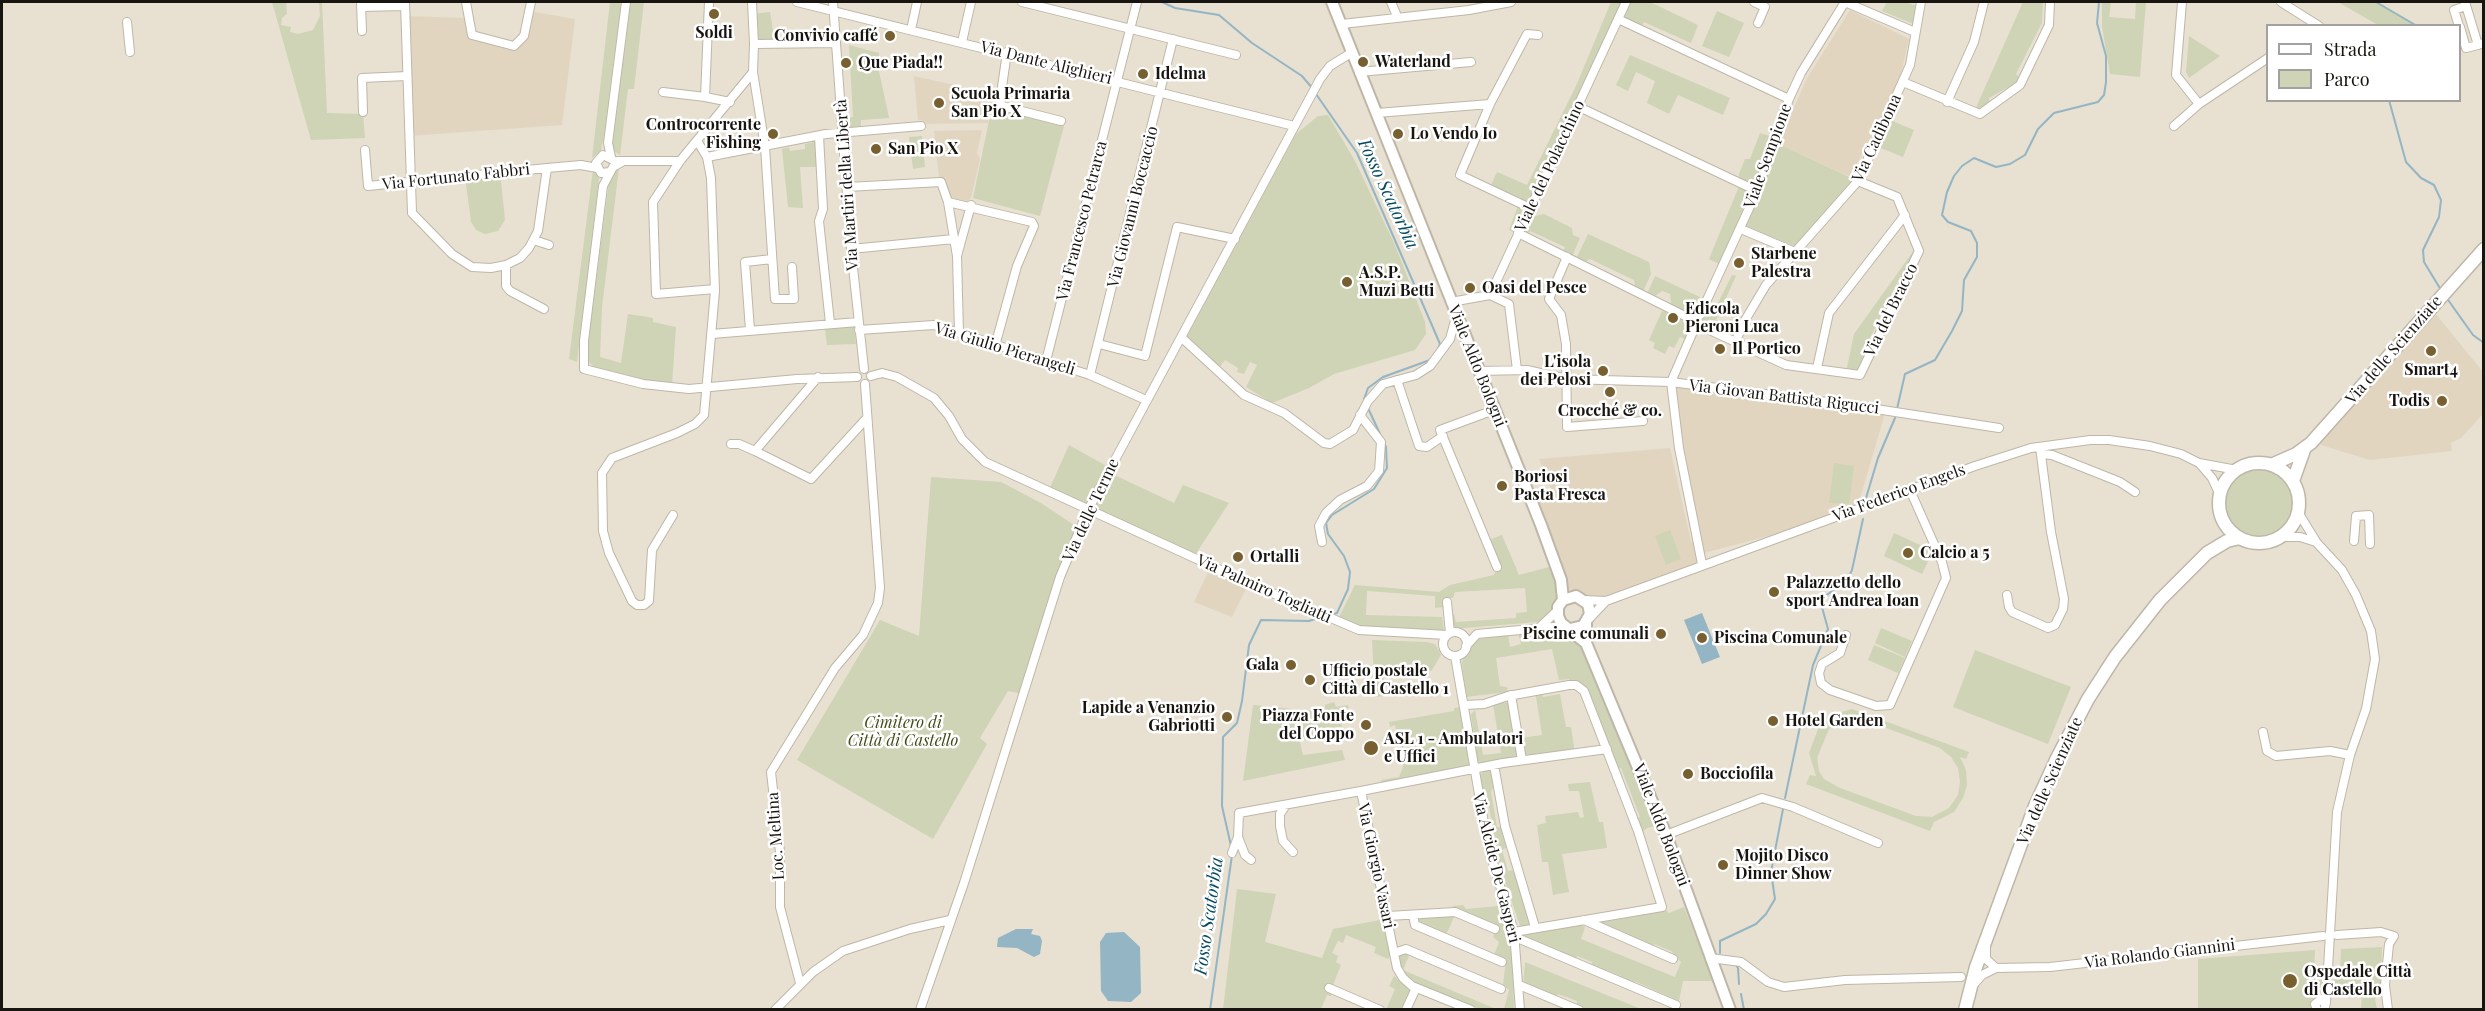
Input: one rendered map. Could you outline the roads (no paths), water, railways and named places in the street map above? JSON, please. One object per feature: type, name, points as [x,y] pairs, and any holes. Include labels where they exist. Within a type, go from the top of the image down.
[{"type":"main road","name":"Viale Aldo Bologni","points":[[1332,2],[1561,580],[1563,600]]},
{"type":"main road","name":"Via delle Scienziate","points":[[2293,481],[2304,450],[2484,249]]},
{"type":"main road","name":"Via delle Scienziate","points":[[2271,465],[2304,450]]},
{"type":"main road","points":[[2253,463],[2271,465],[2287,474],[2293,481],[2297,491],[2298,512],[2294,522],[2280,537],[2261,542],[2240,538],[2233,533],[2222,518],[2220,495],[2229,476],[2237,470],[2253,463]]},
{"type":"main road","name":"Via delle Scienziate","points":[[1965,1007],[1992,922],[2046,782],[2096,686],[2148,615],[2207,553],[2218,535],[2222,518]]},
{"type":"main road","name":"Via delle Scienziate","points":[[2207,553],[2240,538]]},
{"type":"main road","name":"Viale Aldo Bologni","points":[[1561,580],[1580,598]]},
{"type":"main road","points":[[1580,598],[1590,609],[1588,621],[1579,628],[1567,627],[1559,620],[1557,611],[1563,600],[1580,598]]},
{"type":"main road","name":"Viale Aldo Bologni","points":[[1588,621],[1586,642],[1666,835],[1730,1010]]},
{"type":"main road","name":"Viale Aldo Bologni","points":[[1567,627],[1586,642]]},
{"type":"street","points":[[466,2],[472,36],[514,46],[524,36],[531,2]]},
{"type":"street","points":[[626,2],[608,143],[611,164],[603,186],[584,341],[584,369],[643,384],[689,389],[818,377],[857,377],[865,384]]},
{"type":"street","points":[[705,97],[710,2]]},
{"type":"street","points":[[752,2],[753,72],[765,147],[775,300],[794,299],[792,267]]},
{"type":"street","name":"Via Dante Alighieri","points":[[797,2],[1007,52],[1294,126]]},
{"type":"street","name":"Via Martiri della Libertà","points":[[833,2],[851,249],[864,369]]},
{"type":"street","points":[[911,30],[917,2]]},
{"type":"street","points":[[962,42],[971,2]]},
{"type":"street","points":[[1022,2],[1236,55]]},
{"type":"street","name":"Via Francesco Petrarca","points":[[1046,361],[1137,2]]},
{"type":"street","points":[[1391,2],[1397,16]]},
{"type":"street","points":[[1342,24],[1397,16],[1469,10],[1511,2]]},
{"type":"street","name":"Viale del Polacchino","points":[[1490,295],[1626,2]]},
{"type":"street","points":[[1754,2],[1765,7],[1758,23]]},
{"type":"street","points":[[1845,2],[1915,32]]},
{"type":"street","name":"Viale Sempione","points":[[1671,382],[1741,229],[1789,99],[1801,73],[1845,2]]},
{"type":"street","name":"Via Cadibona","points":[[1735,344],[1760,294],[1858,181],[1911,61],[1921,2]]},
{"type":"street","points":[[1947,102],[1974,42],[1984,2]]},
{"type":"street","points":[[1903,82],[1980,114],[2020,85],[2049,25],[2050,2]]},
{"type":"street","points":[[2182,2],[2176,75],[2199,104]]},
{"type":"street","points":[[2281,2],[2313,24]]},
{"type":"street","points":[[362,31],[361,4],[405,4],[412,213],[452,254],[472,267],[491,268],[506,265],[520,258],[534,240],[542,211],[547,168]]},
{"type":"street","points":[[2458,24],[2454,10],[2466,4],[2481,44],[2466,48],[2461,32]]},
{"type":"street","points":[[1618,19],[1789,99]]},
{"type":"street","points":[[127,22],[130,52]]},
{"type":"street","points":[[1530,208],[1460,176],[1490,104],[1527,34],[1538,35]]},
{"type":"street","name":"Via Giovanni Boccaccio","points":[[1090,375],[1173,39]]},
{"type":"street","points":[[754,44],[836,43]]},
{"type":"street","points":[[1007,52],[1000,101],[1002,106],[1061,121]]},
{"type":"street","name":"Via delle Terme","points":[[920,1010],[1060,577],[1088,510],[1320,79],[1330,66],[1351,53]]},
{"type":"street","points":[[2174,126],[2199,104],[2266,60]]},
{"type":"street","points":[[1359,72],[1471,62]]},
{"type":"street","points":[[715,290],[656,294],[653,202],[680,161],[753,72]]},
{"type":"street","points":[[363,112],[362,78],[407,76]]},
{"type":"street","points":[[663,92],[730,102]]},
{"type":"street","points":[[1377,113],[1490,104]]},
{"type":"street","points":[[1577,106],[1756,190]]},
{"type":"street","points":[[707,157],[819,136],[921,126]]},
{"type":"street","points":[[819,136],[823,209],[819,221],[830,323]]},
{"type":"street","points":[[673,515],[652,550],[649,601],[644,606],[637,605],[632,601],[609,553],[603,531],[602,473],[612,458],[695,424],[704,415],[715,290],[711,178],[707,157],[696,141]]},
{"type":"street","points":[[603,186],[598,170],[599,157],[608,143]]},
{"type":"street","name":"Via Fortunato Fabbri","points":[[365,150],[368,186],[582,165],[599,157]]},
{"type":"street","points":[[599,157],[611,164],[680,161]]},
{"type":"street","name":"Via Fortunato Fabbri","points":[[582,165],[598,170],[611,164]]},
{"type":"street","points":[[847,187],[937,180],[944,183],[957,256],[959,333]]},
{"type":"street","name":"Via del Bracco","points":[[1518,233],[1698,323],[1735,344],[1786,365],[1860,375],[1919,251],[1897,197],[1858,181]]},
{"type":"street","points":[[948,202],[970,205],[1032,222],[1034,226],[1017,266],[995,346]]},
{"type":"street","points":[[957,256],[970,205]]},
{"type":"street","points":[[1817,368],[1829,313],[1905,215]]},
{"type":"street","points":[[1099,344],[1145,356],[1177,227],[1235,239]]},
{"type":"street","points":[[1741,229],[1795,252]]},
{"type":"street","points":[[851,249],[954,239]]},
{"type":"street","points":[[534,240],[549,245]]},
{"type":"street","points":[[1567,257],[1549,299],[1560,315],[1566,344],[1567,427],[1642,421]]},
{"type":"street","points":[[750,330],[745,262],[772,260]]},
{"type":"street","points":[[506,265],[506,286],[510,291],[544,309]]},
{"type":"street","points":[[1451,302],[1490,295],[1509,304],[1516,370]]},
{"type":"street","points":[[1182,338],[1244,395],[1284,412],[1324,443],[1330,444],[1351,432],[1368,401],[1383,384],[1421,373],[1444,350],[1456,317]]},
{"type":"street","name":"Via Giulio Pierangeli","points":[[712,334],[830,323],[859,326],[934,325],[1090,375],[1146,400]]},
{"type":"street","points":[[731,444],[739,444],[755,451],[811,479],[866,419],[865,384],[871,376],[864,369],[857,377]]},
{"type":"street","name":"Via Giovan Battista Rigucci","points":[[1478,371],[1516,370],[1567,380],[1671,382],[1850,405],[1999,428]]},
{"type":"street","name":"Via Palmiro Togliatti","points":[[871,376],[882,373],[920,389],[934,398],[949,416],[968,447],[985,462],[1088,510],[1359,630],[1434,636],[1449,634]]},
{"type":"street","points":[[755,451],[818,377]]},
{"type":"street","points":[[1397,380],[1419,446],[1427,447],[1443,436]]},
{"type":"street","points":[[1671,382],[1679,448],[1702,564]]},
{"type":"street","points":[[1494,410],[1440,430],[1497,567]]},
{"type":"street","points":[[1322,543],[1319,526],[1326,513],[1340,500],[1367,486],[1379,471],[1381,442],[1362,412]]},
{"type":"street","name":"Loc. Meltina","points":[[800,983],[780,907],[780,852],[771,772],[835,668],[863,635],[878,603],[880,588],[866,419]]},
{"type":"street","name":"Via Federico Engels","points":[[1588,621],[1606,601],[1702,564],[1975,466],[2041,450],[2109,440],[2150,446],[2181,454],[2199,463],[2237,470]]},
{"type":"street","points":[[2041,450],[2120,482],[2135,492]]},
{"type":"street","points":[[2007,595],[2012,612],[2048,628],[2055,625],[2063,609],[2064,598],[2047,505],[2041,450]]},
{"type":"street","points":[[2199,463],[2212,478],[2220,495]]},
{"type":"street","points":[[1846,635],[1842,651],[1822,664],[1819,673],[1821,683],[1830,690],[1876,706],[1890,705],[1895,699],[1946,578],[1942,562],[1910,490]]},
{"type":"street","points":[[2298,512],[2317,543],[2342,570],[2356,595],[2371,631],[2375,659],[2371,688],[2350,755],[2337,812],[2328,987],[2324,1004],[2316,1001],[2315,1009]]},
{"type":"street","points":[[2355,541],[2356,516],[2369,515],[2370,544]]},
{"type":"street","points":[[2280,537],[2300,537],[2317,543]]},
{"type":"street","name":"Via Federico Engels","points":[[1580,598],[1606,601]]},
{"type":"street","points":[[1443,646],[1449,634],[1447,602]]},
{"type":"street","points":[[1540,627],[1557,611]]},
{"type":"street","points":[[1449,634],[1469,637],[1477,634],[1540,627],[1567,627]]},
{"type":"street","points":[[1434,636],[1447,653],[1455,656],[1462,653],[1477,634]]},
{"type":"street","points":[[1462,635],[1466,646]]},
{"type":"street","name":"Via Alcide De Gasperi","points":[[1455,656],[1489,850],[1515,934],[1520,1010]]},
{"type":"street","points":[[1465,705],[1484,704],[1511,695],[1569,685],[1581,688],[1587,695],[1639,835],[1662,907],[1535,927],[1515,934]]},
{"type":"street","points":[[1511,695],[1522,760]]},
{"type":"street","points":[[2263,732],[2267,751],[2276,756],[2330,751],[2350,755]]},
{"type":"street","name":"Via Giorgio Vasari","points":[[1471,1010],[1416,987],[1403,978],[1396,968],[1388,916],[1361,791],[1522,760],[1607,749]]},
{"type":"street","points":[[1494,765],[1505,826],[1535,927]]},
{"type":"street","points":[[1232,853],[1238,837],[1239,813],[1361,791]]},
{"type":"street","points":[[1666,835],[1762,798],[1793,807],[1878,843]]},
{"type":"street","points":[[1286,805],[1280,814],[1280,826],[1283,841],[1293,852]]},
{"type":"street","points":[[1238,837],[1245,855],[1251,860]]},
{"type":"street","points":[[1388,916],[1455,912],[1495,929]]},
{"type":"street","points":[[1413,915],[1415,925],[1502,962]]},
{"type":"street","points":[[1582,919],[1673,959]]},
{"type":"street","points":[[775,1010],[800,983],[843,951],[910,929],[950,920]]},
{"type":"street","points":[[1965,1007],[1976,980],[1996,968],[1988,963],[1985,955],[1992,922]]},
{"type":"street","points":[[2337,934],[2381,932],[2394,936],[2389,944],[2385,985],[2388,1010]]},
{"type":"street","points":[[1515,934],[1676,1005]]},
{"type":"street","name":"Via Rolando Giannini","points":[[1996,968],[2050,967],[2323,936]]},
{"type":"street","points":[[1394,953],[1406,949],[1415,951],[1501,989]]},
{"type":"street","points":[[1710,958],[1738,961],[1768,982],[1784,987],[1845,980],[1961,976]]},
{"type":"street","points":[[1519,985],[1579,1010]]},
{"type":"street","points":[[1406,1010],[1416,987]]},
{"type":"street","points":[[1329,988],[1380,1010]]},
{"type":"water","name":"Piscina Comunale","points":[[1702,613],[1720,657],[1702,664],[1684,620]]},
{"type":"water","points":[[1016,929],[1033,929],[1031,934],[1040,936],[1042,941],[1040,954],[1034,957],[1017,948],[997,947],[998,938]]},
{"type":"water","points":[[1124,932],[1140,947],[1141,993],[1131,1002],[1108,1001],[1101,991],[1100,942],[1106,933]]},
{"type":"waterway","name":"Fosso Scatorbia","points":[[1162,2],[1175,8],[1219,15],[1252,43],[1302,76],[1313,89]]},
{"type":"waterway","points":[[1897,409],[1905,374],[1935,360],[1952,331],[1962,311],[1964,280],[1977,257],[1977,243],[1971,231],[1948,222],[1942,215],[1947,192],[1954,176],[1962,166],[1974,158],[1996,167],[2010,164],[2025,155],[2038,129],[2054,113],[2098,102],[2104,95],[2106,56],[2097,23],[2099,2]]},
{"type":"waterway","points":[[2376,2],[2414,24]]},
{"type":"waterway","name":"Fosso Scatorbia","points":[[1316,94],[1357,153],[1440,344],[1437,351]]},
{"type":"waterway","points":[[2390,102],[2406,162],[2421,178],[2434,185],[2441,200],[2439,217],[2423,250],[2424,262],[2441,290]]},
{"type":"waterway","points":[[2446,297],[2473,335],[2484,343]]},
{"type":"waterway","name":"Fosso Scatorbia","points":[[1365,403],[1368,388],[1383,377],[1430,360]]},
{"type":"waterway","name":"Fosso Scatorbia","points":[[1329,615],[1337,613],[1348,589],[1350,572],[1344,556],[1328,534],[1326,523],[1332,515],[1374,489],[1387,468],[1386,447],[1368,408]]},
{"type":"waterway","points":[[1866,498],[1878,458],[1895,418]]},
{"type":"waterway","points":[[1785,798],[1813,665],[1828,629],[1820,600],[1847,580],[1852,570],[1863,519]]},
{"type":"waterway","name":"Fosso Scatorbia","points":[[1231,846],[1222,806],[1223,737],[1237,723],[1249,645],[1261,620],[1309,621],[1321,617]]},
{"type":"waterway","points":[[1720,953],[1720,941],[1756,924],[1766,914],[1775,899],[1771,872],[1783,809]]},
{"type":"waterway","name":"Fosso Scatorbia","points":[[1210,1010],[1232,855]]},
{"type":"waterway","points":[[1735,964],[1738,968],[1739,984]]},
{"type":"waterway","points":[[1741,994],[1744,1010]]},
{"type":"place","name":"Soldi","points":[[714,14]]},
{"type":"place","name":"Convivio caffé","points":[[890,36]]},
{"type":"place","name":"Waterland","points":[[1363,62]]},
{"type":"place","name":"Que Piada!!","points":[[846,63]]},
{"type":"place","name":"Idelma","points":[[1143,74]]},
{"type":"place","name":"Scuola Primaria San Pio X","points":[[939,103]]},
{"type":"place","name":"Controcorrente Fishing","points":[[773,134]]},
{"type":"place","name":"Lo Vendo Io","points":[[1398,134]]},
{"type":"place","name":"San Pio X","points":[[876,149]]},
{"type":"place","name":"Starbene Palestra","points":[[1739,263]]},
{"type":"place","name":"A.S.P. Muzi Betti","points":[[1347,282]]},
{"type":"place","name":"Oasi del Pesce","points":[[1470,288]]},
{"type":"place","name":"Edicola Pieroni Luca","points":[[1673,318]]},
{"type":"place","name":"Il Portico","points":[[1720,349]]},
{"type":"place","name":"Smart4","points":[[2431,351]]},
{"type":"place","name":"L'isola dei Pelosi","points":[[1603,371]]},
{"type":"place","name":"Crocché & co.","points":[[1610,392]]},
{"type":"place","name":"Todis","points":[[2442,401]]},
{"type":"place","name":"Boriosi Pasta Fresca","points":[[1502,486]]},
{"type":"place","name":"Calcio a 5","points":[[1908,553]]},
{"type":"place","name":"Ortalli","points":[[1238,557]]},
{"type":"place","name":"Palazzetto dello sport Andrea Ioan","points":[[1774,592]]},
{"type":"place","name":"Piscine comunali","points":[[1661,634]]},
{"type":"place","name":"Piscina Comunale","points":[[1702,638]]},
{"type":"place","name":"Gala","points":[[1291,665]]},
{"type":"place","name":"Ufficio postale Città di Castello 1","points":[[1310,680]]},
{"type":"place","name":"Lapide a Venanzio Gabriotti","points":[[1227,717]]},
{"type":"place","name":"Hotel Garden","points":[[1773,721]]},
{"type":"place","name":"Piazza Fonte del Coppo","points":[[1366,725]]},
{"type":"place","name":"ASL 1 - Ambulatori e Uffici","points":[[1371,748]]},
{"type":"place","name":"Bocciofila","points":[[1688,774]]},
{"type":"place","name":"Mojito Disco Dinner Show","points":[[1723,865]]},
{"type":"place","name":"Ospedale Città di Castello","points":[[2290,981]]},
{"type":"park label","name":"Cimitero di Città di Castello","points":[[903,732]]}]
